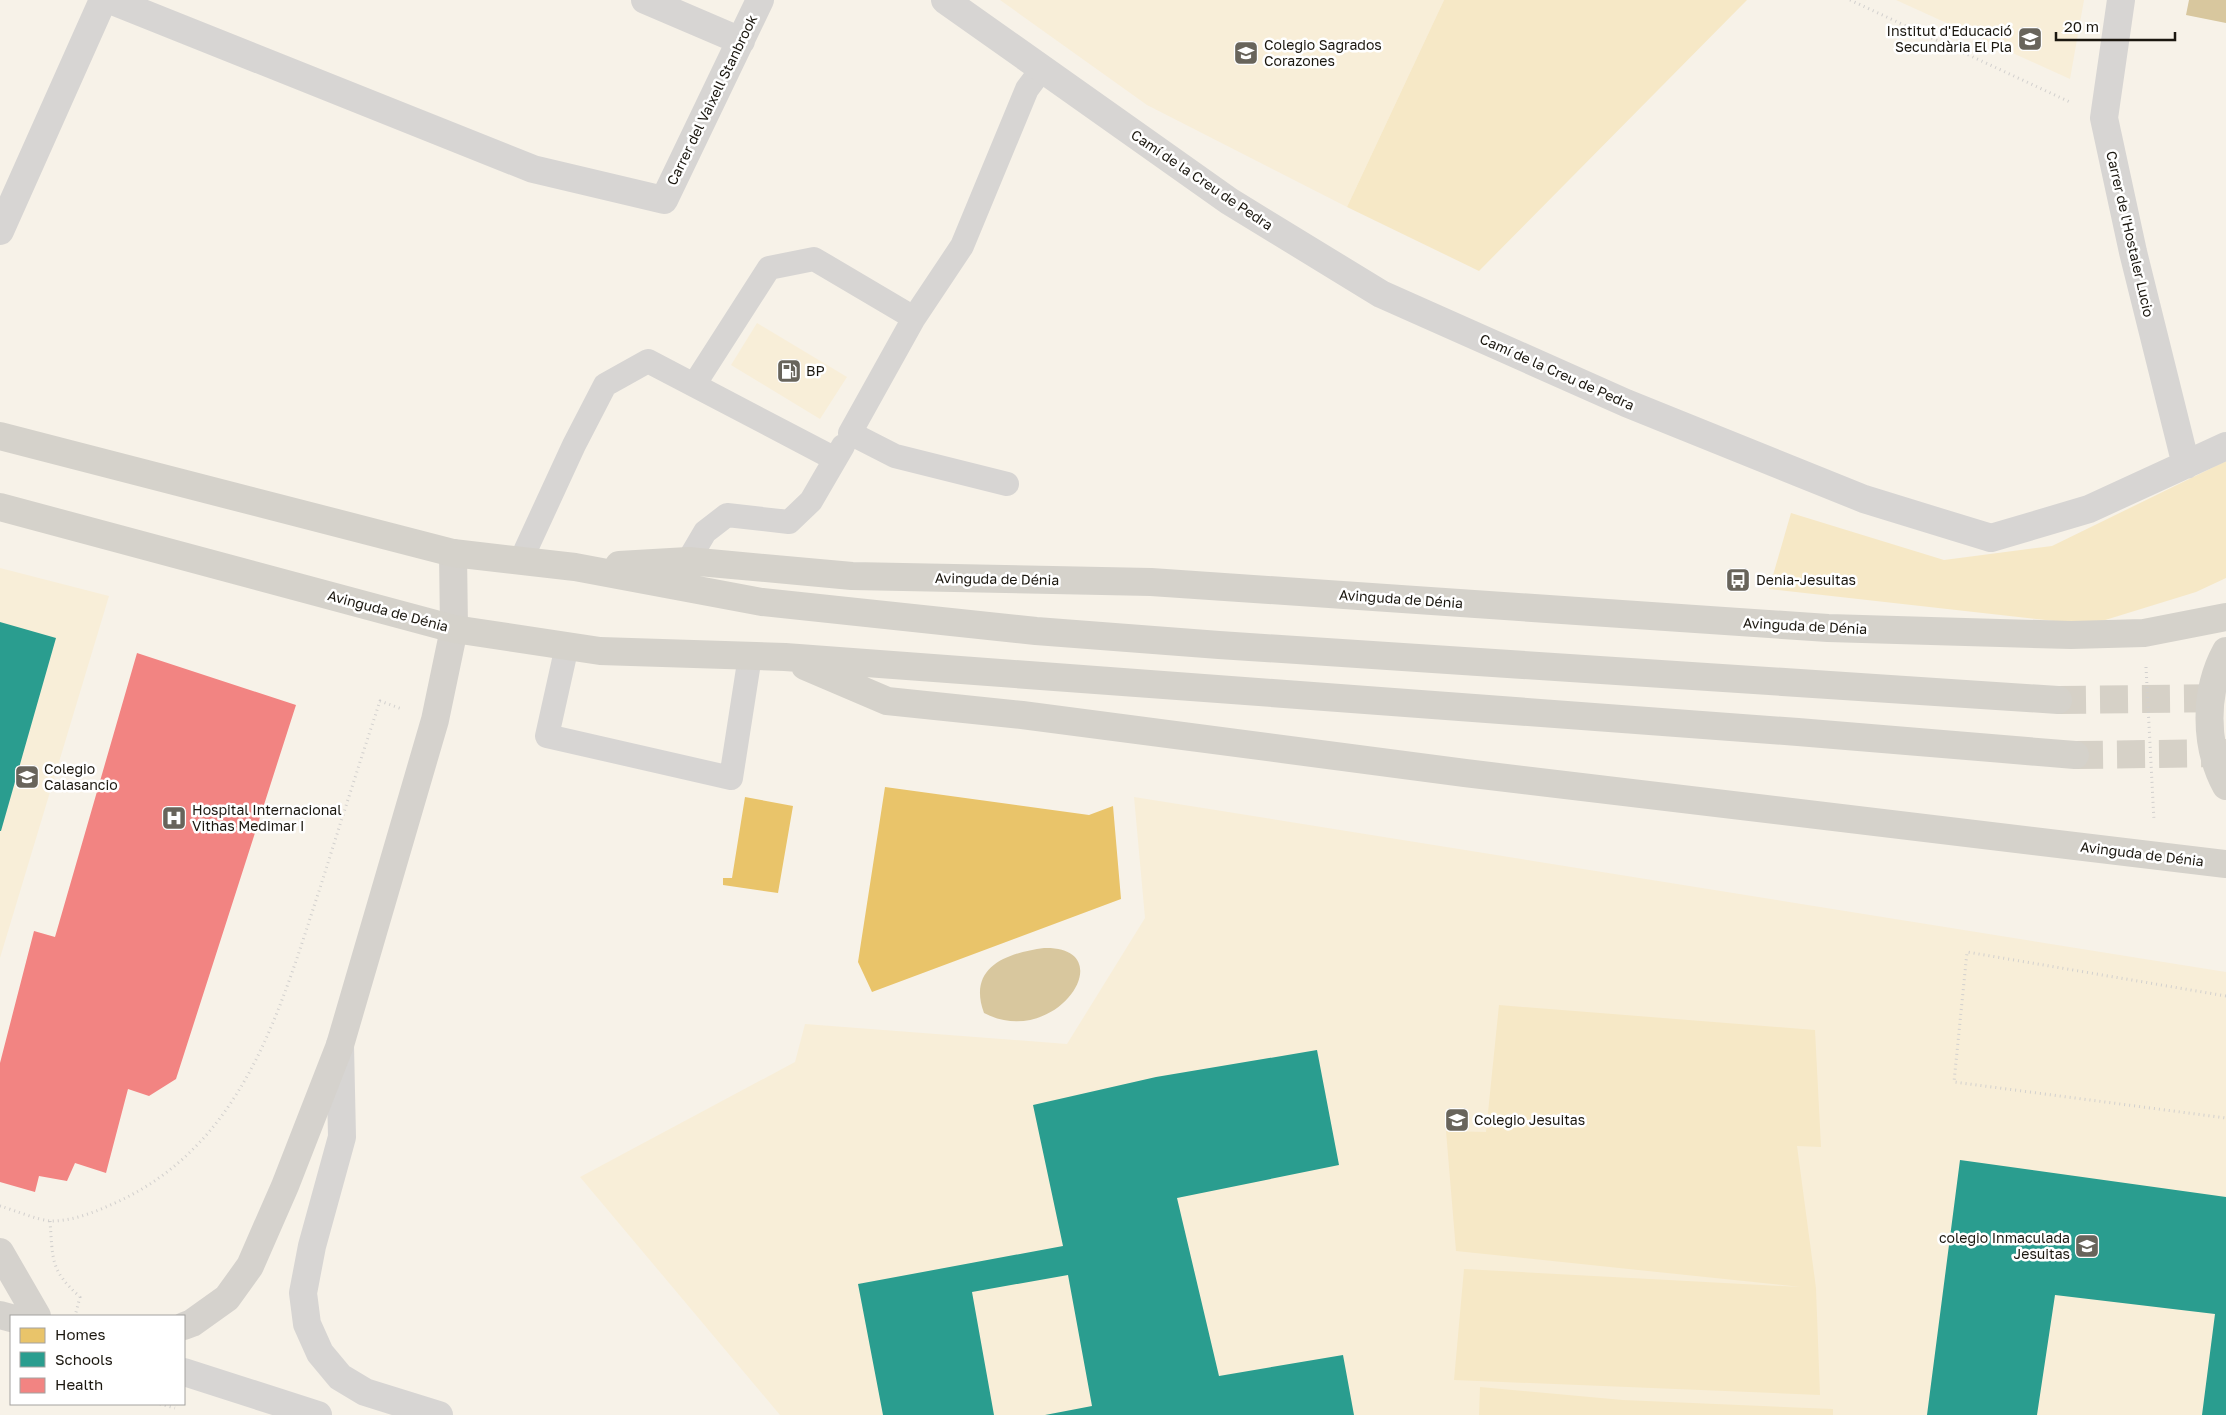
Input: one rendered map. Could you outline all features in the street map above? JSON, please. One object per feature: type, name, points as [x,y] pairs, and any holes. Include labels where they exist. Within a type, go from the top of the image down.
[{"type":"main road","name":"Avinguda de Dénia","points":[[0,436],[453,553],[575,567],[762,602],[1036,631],[1229,646],[2058,700]]},
{"type":"main road","name":"Avinguda de Dénia","points":[[0,507],[454,629],[600,651],[785,657],[1798,732],[2075,755]]},
{"type":"main road","name":"Avinguda de Dénia","points":[[575,567],[688,561],[852,576],[1151,582],[1828,628],[2071,635],[2144,633],[2226,617]]},
{"type":"main road","points":[[2226,651],[2216,670],[2209,709],[2212,742],[2219,773],[2226,786]]},
{"type":"main road","name":"Avinguda de Dénia","points":[[785,657],[887,701],[1022,714],[1465,773],[2226,864]]},
{"type":"street","points":[[0,231],[103,0]]},
{"type":"street","name":"Carrer del Vaixell Stanbrook","points":[[110,0],[533,169],[664,200],[760,0]]},
{"type":"street","points":[[645,0],[741,42]]},
{"type":"street","name":"Camí de la Creu de Pedra","points":[[945,0],[1229,202],[1381,294],[1626,403],[1864,499],[1991,538],[2089,509],[2226,446]]},
{"type":"street","name":"Carrer de l'Hostaler Lucio","points":[[2121,0],[2104,118],[2134,252],[2186,465]]},
{"type":"street","points":[[185,1326],[192,1323],[227,1298],[250,1266],[285,1186],[340,1045],[435,720],[454,629],[453,553]]},
{"type":"street","points":[[340,1045],[342,1137],[312,1246],[303,1293],[307,1324],[320,1353],[340,1376],[365,1392],[439,1415]]},
{"type":"street","points":[[0,1252],[36,1315]]},
{"type":"street","points":[[185,1372],[318,1415]]},
{"type":"lane","points":[[688,561],[705,532],[727,515],[790,522],[810,501],[914,318],[962,246],[1026,89],[1042,69]]},
{"type":"lane","points":[[694,385],[769,268],[814,259],[914,318]]},
{"type":"lane","points":[[522,560],[574,445],[605,386],[648,362],[835,460]]},
{"type":"lane","points":[[850,433],[894,456],[1007,484]]},
{"type":"lane","points":[[567,646],[547,736],[731,778],[750,656]]},
{"type":"path","points":[[1850,0],[2104,118]]},
{"type":"path","points":[[2144,633],[2156,856]]},
{"type":"path","points":[[0,1206],[50,1221],[89,1214],[132,1195],[177,1165],[204,1138],[231,1105],[282,1005],[380,701],[435,720]]},
{"type":"path","points":[[2226,996],[1967,952],[1954,1082],[2226,1118]]},
{"type":"path","points":[[50,1221],[53,1260],[62,1280],[80,1297],[75,1315]]},
{"type":"shaded area","name":"Colegio Sagrados Corazones","points":[[1000,0],[1444,0],[1347,207],[1147,105]]},
{"type":"shaded area","points":[[1444,0],[1747,0],[1479,271],[1347,207]]},
{"type":"shaded area","name":"Institut d'Educació Secundària El Pla","points":[[1896,0],[2084,0],[2070,79]]},
{"type":"shaded area","points":[[2189,0],[2226,0],[2226,23],[2186,15]]},
{"type":"shaded area","name":"BP","points":[[757,323],[847,377],[820,419],[731,365]]},
{"type":"shaded area","points":[[2226,461],[2226,578],[2196,592],[2089,625],[1769,589],[1791,513],[1944,560],[2052,546]]},
{"type":"shaded area","name":"Colegio Calasancio","points":[[0,568],[109,596],[0,958]]},
{"type":"shaded area","name":"Colegio Jesuitas","points":[[1134,797],[2226,972],[2226,1415],[780,1415],[580,1177],[795,1062],[805,1024],[1067,1044],[1145,918]]},
{"type":"shaded area","points":[[1044,948],[1067,952],[1079,963],[1079,978],[1071,994],[1056,1009],[1035,1019],[1011,1021],[984,1013],[980,997],[981,984],[986,974],[994,965],[1017,954]]},
{"type":"shaded area","points":[[1499,1005],[1815,1030],[1821,1147],[1797,1146],[1816,1288],[1820,1395],[1454,1380],[1464,1269],[1801,1287],[1456,1251],[1446,1131],[1486,1132]]},
{"type":"shaded area","points":[[1480,1387],[1623,1400],[1833,1409],[1833,1415],[1479,1415]]},
{"type":"building: Homes","points":[[885,787],[1089,815],[1113,806],[1121,899],[872,992],[858,962]]},
{"type":"building: Homes","points":[[745,797],[793,806],[778,893],[723,885],[723,878],[732,878]]},
{"type":"building: Schools","points":[[0,622],[56,638],[1,831],[0,831]]},
{"type":"building: Schools","points":[[1317,1050],[1339,1165],[1177,1198],[1219,1376],[1343,1355],[1354,1415],[1045,1415],[1092,1406],[1068,1275],[972,1292],[994,1415],[883,1415],[858,1284],[1063,1246],[1033,1105],[1156,1077]]},
{"type":"building: Schools","name":"colegio Inmaculada Jesuitas","points":[[1960,1160],[2226,1197],[2226,1415],[2202,1415],[2215,1314],[2055,1295],[2037,1415],[1927,1415]]},
{"type":"building: Health","name":"Hospital Internacional Vithas Medimar I","points":[[137,653],[296,705],[176,1079],[149,1096],[128,1089],[106,1173],[75,1163],[67,1181],[39,1176],[35,1192],[0,1182],[0,1063],[34,931],[55,937]]},
{"type":"tunnel","points":[[2058,700],[2226,698]]},
{"type":"tunnel","points":[[2075,755],[2226,753]]},
{"type":"place","name":"Institut d'Educació Secundària El Pla","points":[[2030,39]]},
{"type":"place","name":"Colegio Sagrados Corazones","points":[[1246,53]]},
{"type":"place","name":"BP","points":[[789,371]]},
{"type":"place","name":"Denia-Jesuitas","points":[[1738,580]]},
{"type":"place","name":"Colegio Calasancio","points":[[27,777]]},
{"type":"place","name":"Hospital Internacional Vithas Medimar I","points":[[174,818]]},
{"type":"place","name":"Colegio Jesuitas","points":[[1457,1120]]},
{"type":"place","name":"colegio Inmaculada Jesuitas","points":[[2087,1246]]}]
